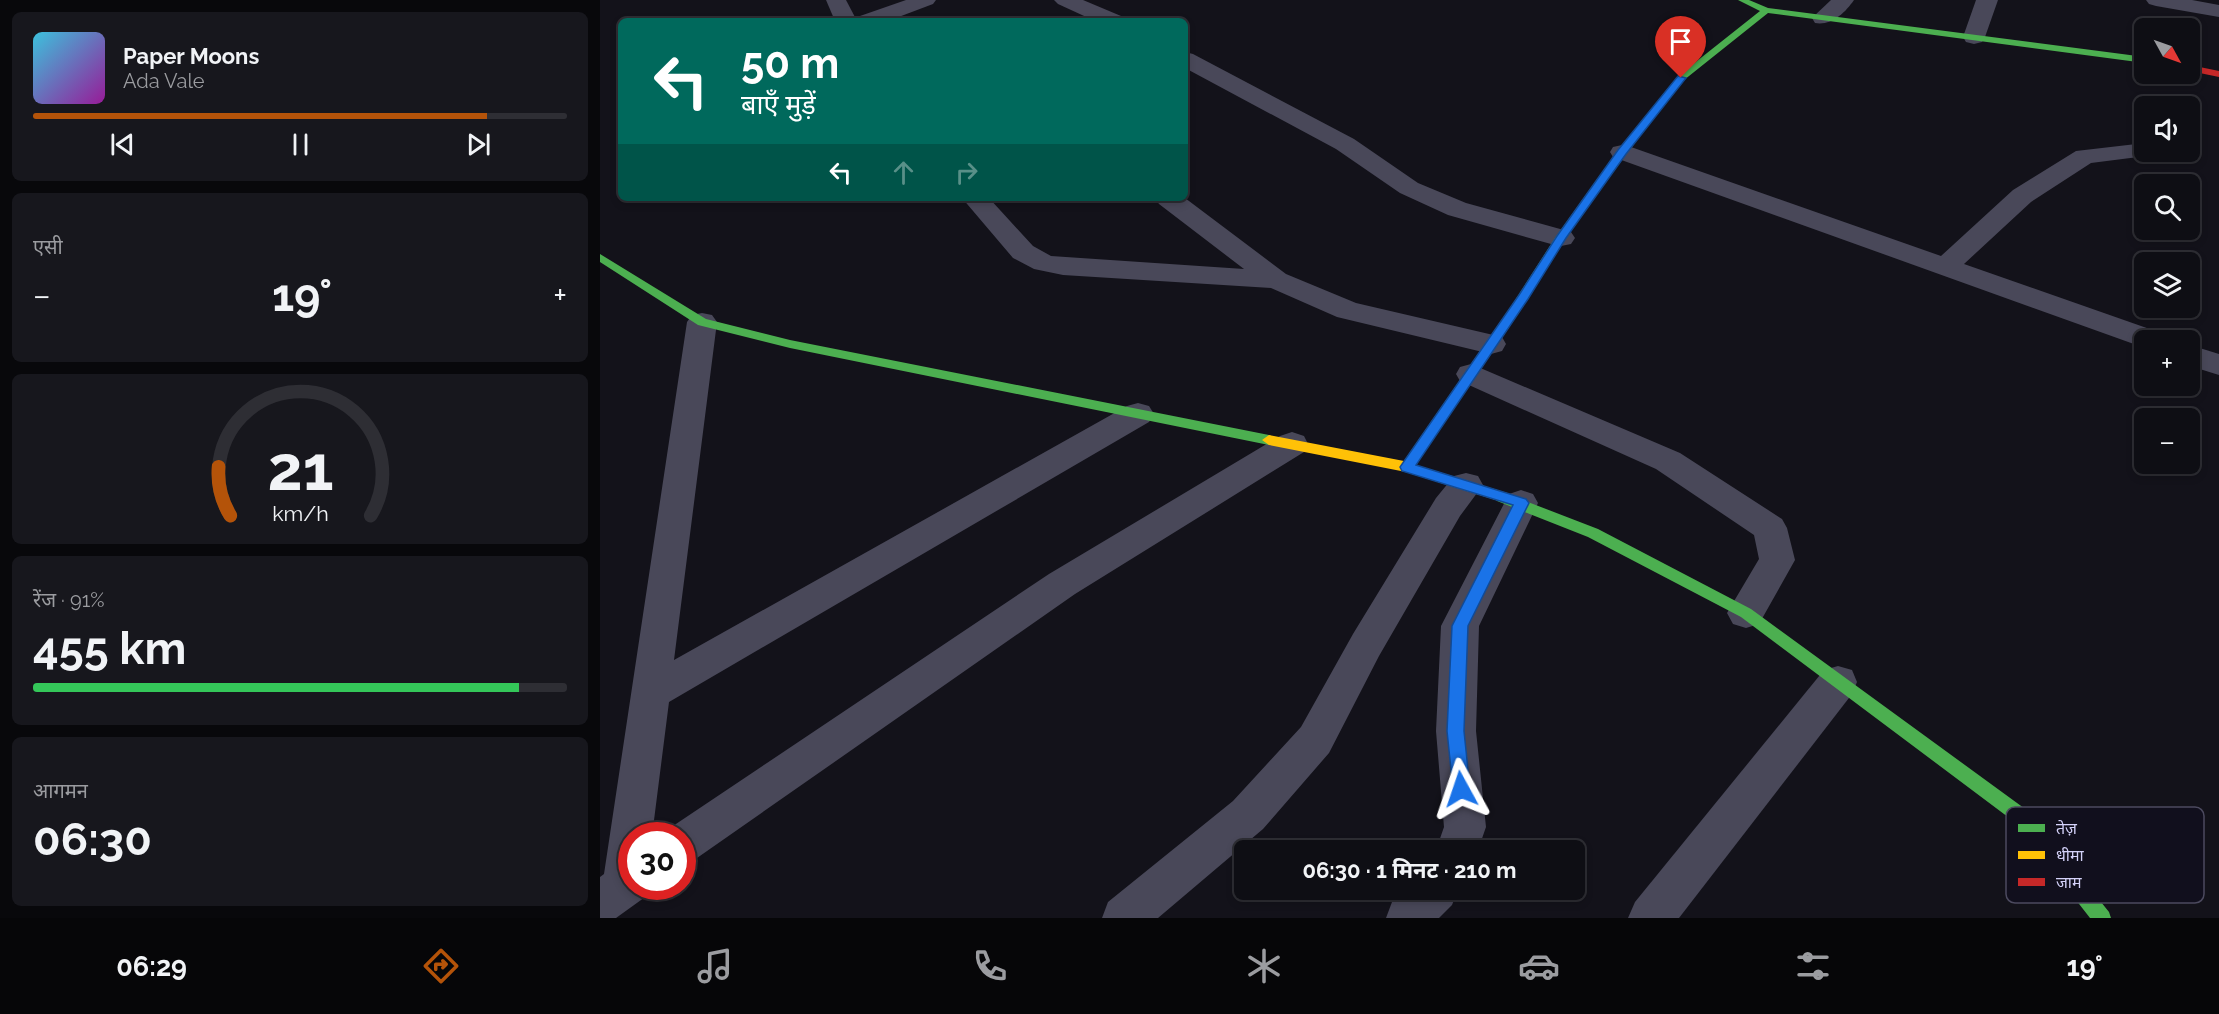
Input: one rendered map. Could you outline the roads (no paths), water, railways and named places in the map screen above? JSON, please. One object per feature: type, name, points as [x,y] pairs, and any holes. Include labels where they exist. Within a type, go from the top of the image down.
[{"type":"street","points":[[876,18],[926,0]]},
{"type":"street","points":[[1065,0],[1106,18]]},
{"type":"street","points":[[1742,0],[1766,10],[2134,59]]},
{"type":"street","points":[[1823,18],[1843,0]]},
{"type":"street","points":[[1974,37],[1987,0]]},
{"type":"street","points":[[2156,0],[2219,11]]},
{"type":"street","points":[[1407,467],[1561,238],[1622,152],[1681,78],[1766,10]]},
{"type":"street","points":[[1188,62],[1344,144],[1409,188],[1457,209],[1561,238]]},
{"type":"street","points":[[2200,70],[2219,74]]},
{"type":"street","points":[[1945,267],[2022,196],[2085,156],[2134,151]]},
{"type":"street","points":[[1622,152],[2134,334]]},
{"type":"street","points":[[978,201],[1023,252],[1044,263],[1276,280]]},
{"type":"street","points":[[1172,201],[1276,280],[1347,310],[1491,344]]},
{"type":"street","points":[[600,257],[702,321],[790,344],[1407,467],[1521,503],[1593,533],[1746,614],[2008,807]]},
{"type":"street","points":[[630,822],[651,693],[702,321]]},
{"type":"street","points":[[2200,358],[2219,365]]},
{"type":"street","points":[[1471,374],[1668,461],[1770,528],[1777,560],[1746,614]]},
{"type":"street","points":[[651,693],[1138,414]]},
{"type":"street","points":[[696,834],[1062,584],[1292,444]]},
{"type":"street","points":[[1124,918],[1248,815],[1315,740],[1383,616],[1448,507],[1466,485]]},
{"type":"street","points":[[1460,840],[1465,827],[1456,731],[1460,626],[1521,503]]},
{"type":"street","points":[[1651,918],[1838,682]]},
{"type":"street","points":[[1408,918],[1426,900]]},
{"type":"street","points":[[2090,903],[2102,918]]}]
